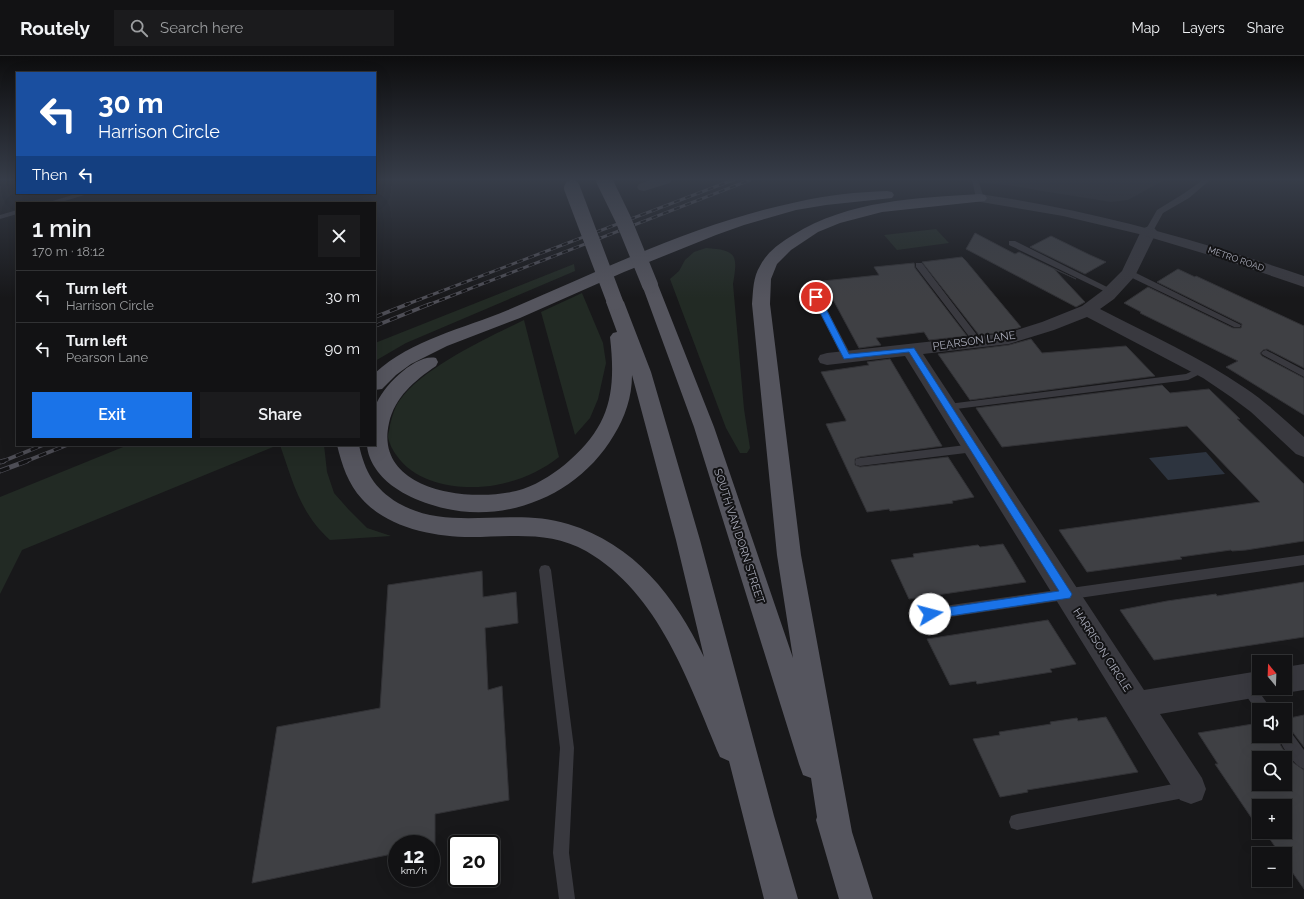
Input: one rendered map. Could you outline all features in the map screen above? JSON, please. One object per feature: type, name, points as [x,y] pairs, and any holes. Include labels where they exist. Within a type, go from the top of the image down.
[{"type":"main road","points":[[583,219],[641,372],[686,532],[758,816],[781,899]]},
{"type":"main road","name":"SOUTH VAN DORN STREET","points":[[623,219],[650,285],[704,427],[856,899]]},
{"type":"main road","points":[[376,383],[397,365],[465,331],[512,314],[579,284],[701,234],[746,219]]},
{"type":"main road","points":[[836,219],[804,233],[779,252],[768,265],[762,279],[761,304],[788,555],[836,834]]},
{"type":"main road","points":[[512,314],[449,350],[406,378],[396,388],[384,407],[377,424],[376,442],[380,458],[390,473],[408,487],[431,496],[459,503],[487,503],[520,498],[542,490],[586,459],[604,435],[616,412],[622,387],[622,362],[615,302]]},
{"type":"main road","points":[[348,446],[350,459],[357,476],[368,492],[387,508],[413,520],[450,527],[538,527],[565,532],[595,545],[622,564],[644,585],[668,617],[713,708],[758,816]]},
{"type":"street","name":"METRO ROAD","points":[[1096,219],[1149,231],[1220,253],[1304,282]]},
{"type":"street","name":"PEARSON LANE","points":[[827,359],[1008,338],[1030,332],[1088,310],[1111,291],[1129,273],[1149,231]]},
{"type":"street","points":[[1088,310],[1201,370],[1248,399],[1304,449]]},
{"type":"street","name":"HARRISON CIRCLE","points":[[911,350],[1191,789]]},
{"type":"street","points":[[1292,679],[1304,676]]},
{"type":"street","points":[[1137,705],[1252,685]]},
{"type":"lane","points":[[1149,231],[1156,219]]},
{"type":"lane","points":[[1012,242],[1111,291]]},
{"type":"lane","points":[[919,265],[978,342]]},
{"type":"lane","points":[[1129,273],[1237,325]]},
{"type":"lane","points":[[810,286],[847,357]]},
{"type":"lane","points":[[1266,353],[1304,374]]},
{"type":"lane","points":[[948,407],[1188,377],[1201,370]]},
{"type":"lane","points":[[860,462],[974,448]]},
{"type":"lane","points":[[930,614],[1304,560]]},
{"type":"lane","points":[[545,570],[567,748],[561,853],[567,899]]},
{"type":"lane","points":[[1290,743],[1304,762]]},
{"type":"lane","points":[[1017,822],[1191,789]]},
{"type":"shaded area","points":[[936,229],[949,243],[897,250],[884,235]]},
{"type":"shaded area","points":[[706,248],[724,250],[733,256],[735,260],[733,284],[744,409],[750,448],[747,453],[740,453],[726,428],[670,279],[679,271],[685,260],[694,252]]},
{"type":"shaded area","points":[[574,264],[575,271],[406,343],[376,360],[376,343]]},
{"type":"shaded area","points":[[582,293],[603,343],[606,363],[598,399],[590,418],[575,435],[541,312]]},
{"type":"shaded area","points":[[524,320],[559,457],[545,467],[521,478],[483,487],[442,484],[428,480],[416,474],[397,456],[388,437],[393,415],[400,400],[410,388],[424,376],[457,354]]},
{"type":"shaded area","points":[[126,446],[276,446],[22,550],[0,594],[0,497]]},
{"type":"shaded area","points":[[280,446],[324,446],[327,472],[334,493],[367,528],[391,536],[330,540],[311,519],[304,508]]},
{"type":"shaded area","points":[[1206,452],[1225,474],[1168,480],[1149,458]]},
{"type":"building","points":[[975,233],[1015,254],[1019,252],[1076,279],[1054,269],[1085,302],[1076,307],[966,249]]},
{"type":"building","points":[[1051,236],[1106,262],[1085,274],[1030,247]]},
{"type":"building","points":[[962,257],[1021,327],[1007,332],[979,335],[922,262]]},
{"type":"building","points":[[914,263],[915,268],[967,336],[929,340],[924,332],[876,338],[881,345],[859,348],[823,281],[879,275],[874,267]]},
{"type":"building","points":[[1178,269],[1304,326],[1304,368],[1267,349],[1260,353],[1262,356],[1304,378],[1304,415],[1226,367],[1238,361],[1140,313],[1141,312],[1124,303],[1148,287],[1233,328],[1241,328],[1242,324],[1157,282]]},
{"type":"building","points":[[1031,339],[1042,353],[1126,346],[1155,376],[970,400],[938,354],[1009,345]]},
{"type":"building","points":[[890,359],[942,446],[860,457],[855,459],[855,465],[860,467],[948,457],[974,497],[952,501],[953,503],[890,511],[889,509],[867,512],[826,424],[846,420],[821,372],[869,365],[867,362]]},
{"type":"building","points":[[1162,385],[1170,393],[1209,389],[1240,419],[1237,419],[1304,484],[1304,541],[1246,550],[1231,550],[1180,557],[1182,559],[1087,572],[1059,530],[1260,502],[1187,426],[1002,447],[976,408]]},
{"type":"building","points":[[1003,544],[1026,582],[909,599],[891,560],[914,557],[913,554],[978,545],[980,547]]},
{"type":"building","points":[[482,571],[483,597],[516,592],[518,623],[485,628],[488,690],[502,686],[509,800],[435,814],[435,835],[388,835],[388,855],[252,883],[277,727],[380,708],[388,585]]},
{"type":"building","points":[[1304,582],[1304,637],[1154,660],[1120,610],[1167,601],[1216,594],[1217,596]]},
{"type":"building","points":[[1048,620],[1076,664],[1050,669],[1052,672],[977,684],[976,681],[950,685],[927,639]]},
{"type":"building","points":[[1304,715],[1304,747],[1292,731],[1292,718]]},
{"type":"building","points":[[1106,717],[1138,772],[1027,790],[1028,792],[1000,797],[973,739],[1000,735],[999,732],[1051,724],[1050,722],[1077,718],[1078,721]]},
{"type":"building","points":[[1252,724],[1252,743],[1280,743],[1284,751],[1252,751],[1252,791],[1292,791],[1292,762],[1304,770],[1304,889],[1292,872],[1292,847],[1275,847],[1270,839],[1292,839],[1292,799],[1252,799],[1252,819],[1215,764],[1218,764],[1198,733]]},
{"type":"railway","points":[[405,305],[630,219]]},
{"type":"railway","points":[[428,305],[649,219]]},
{"type":"railway","points":[[376,317],[408,304]]},
{"type":"railway","points":[[376,326],[430,304]]},
{"type":"railway","points":[[3,461],[41,446]]},
{"type":"railway","points":[[24,462],[64,446]]},
{"type":"railway","points":[[0,471],[27,461]]},
{"type":"route","points":[[816,297],[847,357],[911,350],[1067,594],[930,614]]}]
